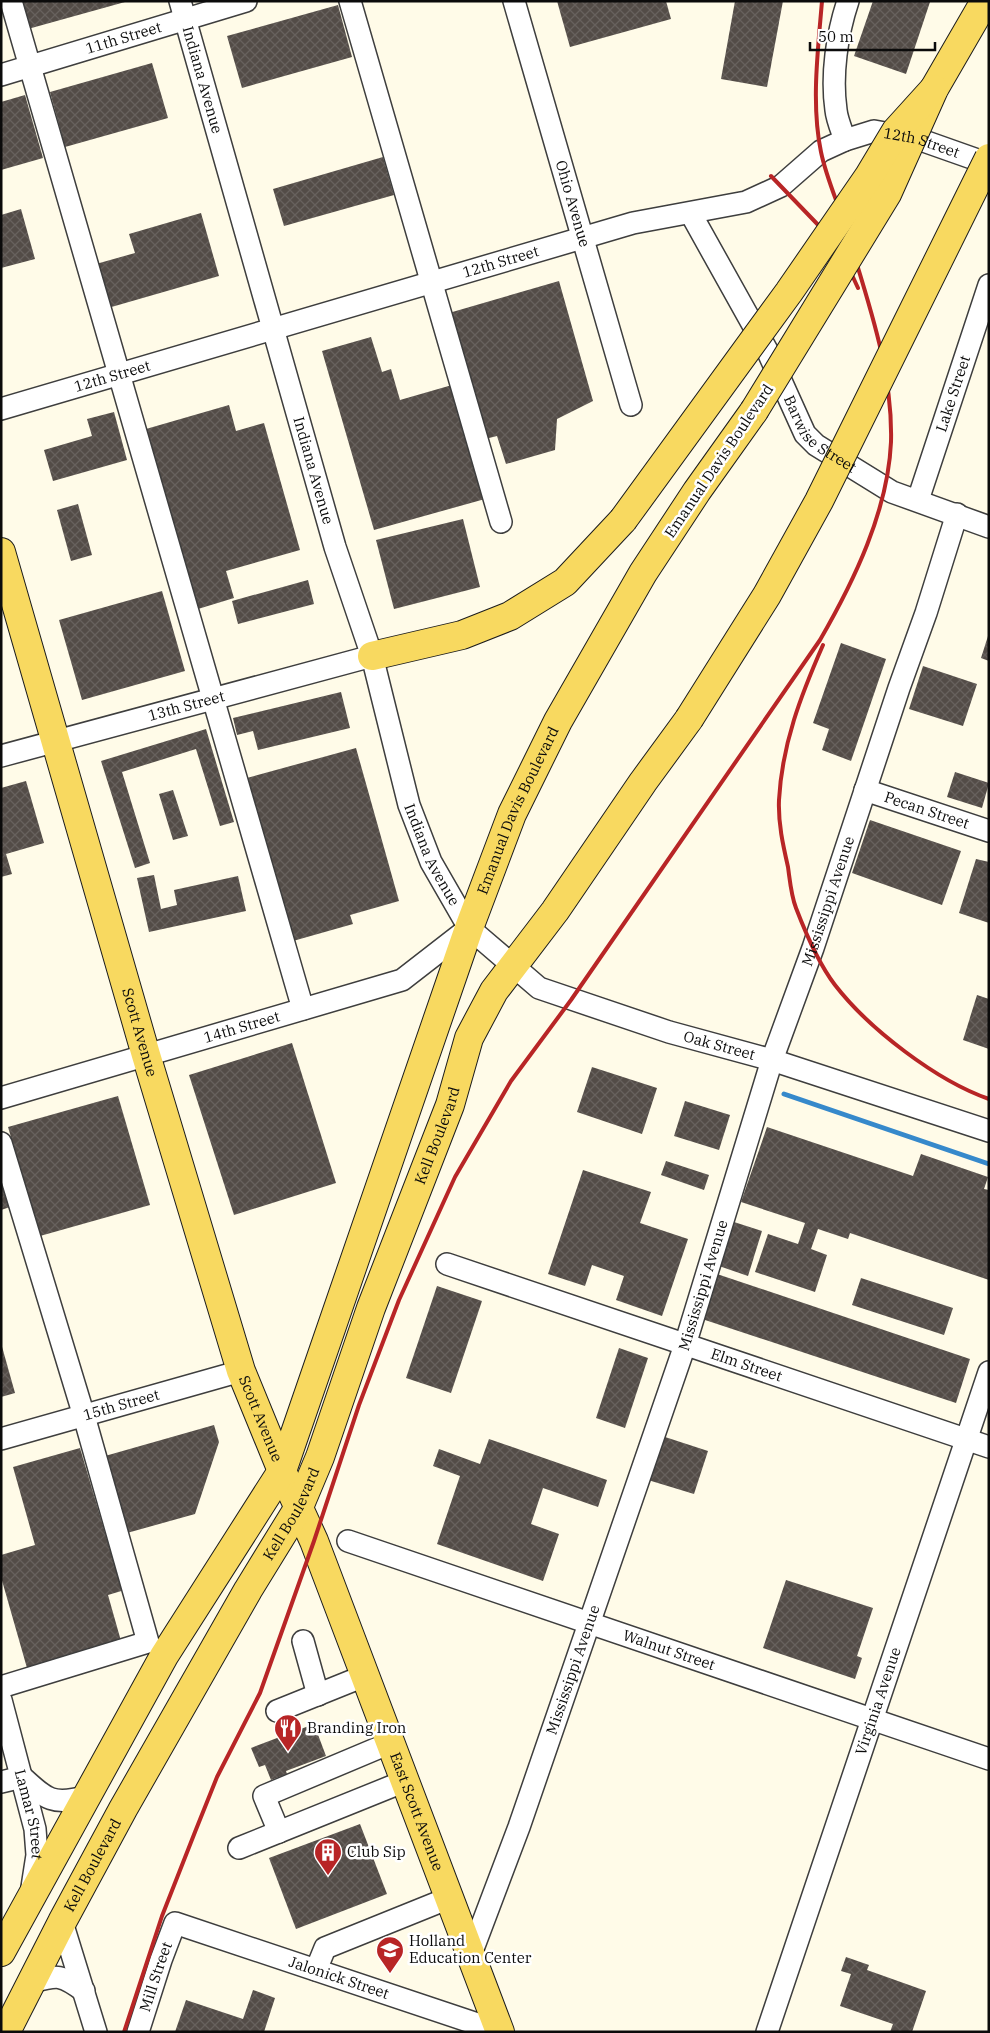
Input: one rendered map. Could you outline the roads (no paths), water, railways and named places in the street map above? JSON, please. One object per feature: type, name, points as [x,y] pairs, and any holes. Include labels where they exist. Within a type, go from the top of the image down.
[{"type":"main road","name":"Emanual Davis Boulevard","points":[[469,928],[512,814],[558,721],[643,573],[697,491],[754,411],[887,194],[934,88],[985,1]]},
{"type":"main road","points":[[372,656],[462,635],[510,616],[565,582],[623,520],[789,292],[869,176],[896,131],[934,88]]},
{"type":"main road","points":[[513,966],[555,911],[643,782],[689,720],[767,595],[819,500],[989,158]]},
{"type":"main road","name":"Scott Avenue","points":[[1,552],[146,1055],[241,1372],[299,1507]]},
{"type":"main road","name":"Kell Boulevard","points":[[1,1952],[164,1656],[282,1471],[469,928]]},
{"type":"main road","name":"Kell Boulevard","points":[[6,2032],[62,1922],[123,1809],[248,1590],[299,1507],[320,1458],[371,1308],[450,1105],[469,1038],[494,991],[513,966]]},
{"type":"main road","name":"East Scott Avenue","points":[[299,1507],[314,1540],[364,1676],[501,2032]]},
{"type":"street","points":[[11,1],[303,1009]]},
{"type":"street","name":"11th Street","points":[[1,75],[30,67],[183,10],[246,1]]},
{"type":"street","points":[[350,1],[501,522]]},
{"type":"street","name":"Ohio Avenue","points":[[514,1],[631,405]]},
{"type":"street","points":[[845,140],[836,112],[835,86],[842,20],[848,1]]},
{"type":"street","name":"Indiana Avenue","points":[[183,10],[335,547],[372,656],[409,805],[431,862],[469,928]]},
{"type":"street","name":"12th Street","points":[[1,408],[633,223],[691,214],[746,202],[781,186],[821,151],[845,140],[874,132],[918,139],[989,164]]},
{"type":"street","name":"Barwise Street","points":[[691,214],[768,352],[805,434],[816,445],[892,492],[989,526]]},
{"type":"street","name":"Lake Street","points":[[918,500],[989,285]]},
{"type":"street","name":"Mississippi Avenue","points":[[471,1954],[519,1827],[685,1345],[772,1060],[813,948],[926,613],[957,514]]},
{"type":"street","name":"13th Street","points":[[1,756],[372,656]]},
{"type":"street","name":"Pecan Street","points":[[865,790],[989,831]]},
{"type":"street","name":"Oak Street","points":[[469,928],[539,988],[670,1032],[772,1060],[989,1131]]},
{"type":"street","name":"14th Street","points":[[1,1098],[402,980],[469,928]]},
{"type":"street","points":[[1,1143],[84,1416],[148,1642],[1,1687]]},
{"type":"street","name":"Elm Street","points":[[448,1264],[989,1447]]},
{"type":"street","name":"15th Street","points":[[1,1439],[241,1372]]},
{"type":"street","name":"Virginia Avenue","points":[[767,2032],[989,1372]]},
{"type":"street","name":"Walnut Street","points":[[348,1541],[989,1759]]},
{"type":"street","points":[[303,1641],[318,1695]]},
{"type":"street","points":[[277,1711],[364,1676]]},
{"type":"street","name":"Lamar Street","points":[[1,1700],[36,1838],[37,1855],[30,1900]]},
{"type":"street","points":[[279,1832],[264,1796],[390,1743]]},
{"type":"street","points":[[1,1782],[22,1777],[51,1799],[64,1802],[86,1797]]},
{"type":"street","points":[[239,1848],[405,1781]]},
{"type":"street","points":[[316,1970],[325,1948],[449,1898]]},
{"type":"street","points":[[62,1922],[96,2032]]},
{"type":"street","name":"Jalonick Street","points":[[175,1923],[501,2032]]},
{"type":"street","name":"Mill Street","points":[[138,2032],[175,1923]]},
{"type":"street","points":[[32,1982],[51,1977],[66,1978],[84,1991]]},
{"type":"waterway","points":[[784,1094],[989,1164]]},
{"type":"railway","points":[[124,2032],[162,1916],[217,1777],[260,1693],[314,1541],[359,1405],[399,1300],[455,1177],[511,1081],[571,1000],[820,640],[857,570],[876,519],[888,468],[891,442],[891,415],[884,363],[878,337],[821,152],[816,115],[816,96],[822,1]]},
{"type":"railway","points":[[771,176],[824,231],[852,275],[858,288]]},
{"type":"railway","points":[[823,645],[807,682],[794,720],[788,740],[781,779],[779,800],[780,826],[796,908],[823,967],[849,1002],[866,1019],[926,1067],[969,1091],[989,1099]]},
{"type":"place","name":"Branding Iron","points":[[288,1752]]},
{"type":"place","name":"Club Sip","points":[[328,1876]]},
{"type":"place","name":"Holland Education Center","points":[[390,1974]]}]
